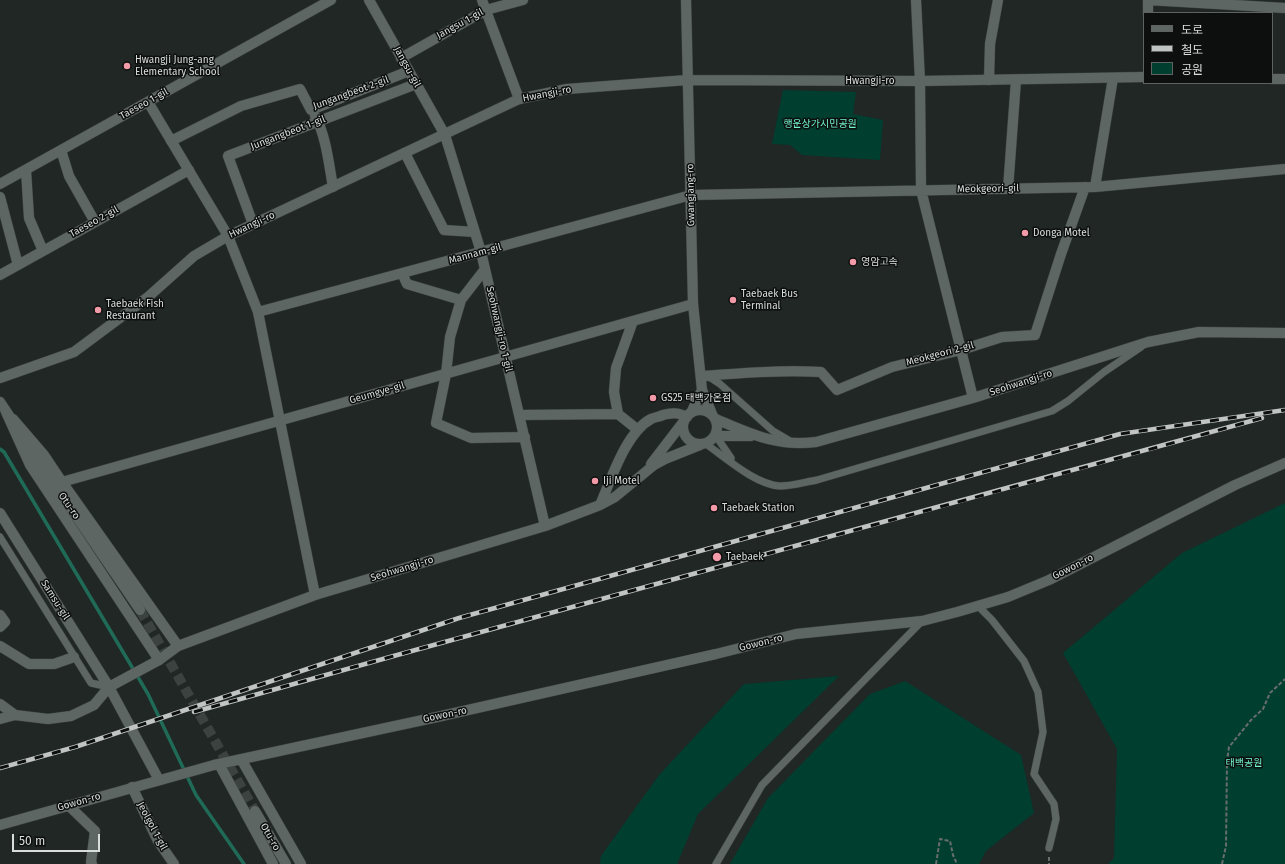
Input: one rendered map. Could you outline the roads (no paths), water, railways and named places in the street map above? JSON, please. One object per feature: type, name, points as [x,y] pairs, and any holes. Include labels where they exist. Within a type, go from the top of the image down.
[{"type":"street","name":"Taeseo 1-gil","points":[[0,184],[331,0]]},
{"type":"street","name":"Jangsu-gil","points":[[369,0],[445,135]]},
{"type":"street","name":"Jangsu 1-gil","points":[[401,58],[484,5],[523,0]]},
{"type":"street","name":"Gwangjang-ro","points":[[686,0],[693,304],[702,390]]},
{"type":"street","points":[[916,0],[920,81],[921,190],[973,398]]},
{"type":"street","points":[[989,80],[990,44],[998,0]]},
{"type":"street","points":[[1148,12],[1148,0],[1285,8]]},
{"type":"street","points":[[484,5],[519,99]]},
{"type":"street","name":"Jungangbeot 2-gil","points":[[171,141],[241,106],[300,89],[311,110],[409,71]]},
{"type":"street","name":"Hwangji-ro","points":[[0,378],[74,352],[148,297],[194,256],[228,236],[519,99],[568,89],[687,80],[920,81],[1143,77]]},
{"type":"street","points":[[1095,187],[1113,78]]},
{"type":"street","points":[[1273,79],[1285,79]]},
{"type":"street","points":[[1008,189],[1016,80]]},
{"type":"street","name":"Jungangbeot 1-gil","points":[[253,224],[228,156],[416,84]]},
{"type":"street","points":[[148,102],[228,236],[258,312],[279,421],[316,595]]},
{"type":"street","points":[[311,110],[318,121],[325,146],[333,187]]},
{"type":"street","name":"Seohwangji-ro 1-gil","points":[[445,135],[481,252],[546,526]]},
{"type":"street","points":[[61,150],[69,176],[95,222]]},
{"type":"street","points":[[405,153],[444,230],[475,232]]},
{"type":"street","name":"Meokgeori-gil","points":[[691,195],[1095,187],[1285,169]]},
{"type":"street","points":[[26,170],[30,218],[43,251]]},
{"type":"street","name":"Taeseo 2-gil","points":[[0,275],[189,170]]},
{"type":"street","name":"Meokgeori 2-gil","points":[[701,376],[805,371],[822,372],[837,390],[892,367],[961,350],[1002,337],[1035,335],[1061,254],[1085,187]]},
{"type":"street","name":"Mannam-gil","points":[[258,312],[691,195]]},
{"type":"street","points":[[0,197],[18,265]]},
{"type":"street","points":[[485,269],[461,300],[450,337],[446,374],[436,423],[471,438],[524,437]]},
{"type":"street","points":[[402,273],[407,284],[461,300]]},
{"type":"street","name":"Geumgye-gil","points":[[62,482],[693,304]]},
{"type":"street","points":[[618,414],[614,392],[616,368],[633,321]]},
{"type":"street","name":"Seohwangji-ro","points":[[759,437],[779,442],[799,444],[816,442],[973,398],[1148,342],[1199,332],[1285,333]]},
{"type":"street","points":[[642,474],[665,459],[712,441],[716,436],[718,425],[702,390]]},
{"type":"street","points":[[642,474],[687,417],[702,390]]},
{"type":"street","name":"Otu-ro","points":[[0,402],[140,610]]},
{"type":"street","points":[[703,444],[694,444],[683,432],[687,417],[696,410],[701,410],[759,437]]},
{"type":"street","points":[[6,412],[44,455],[178,646]]},
{"type":"street","points":[[6,412],[30,465],[159,660]]},
{"type":"street","points":[[600,505],[627,444],[638,430],[651,419],[672,413],[682,414],[687,417]]},
{"type":"street","points":[[519,415],[618,414],[638,430]]},
{"type":"street","points":[[716,436],[759,437]]},
{"type":"street","name":"Gowon-ro","points":[[0,825],[216,764],[444,716],[716,654],[796,634],[922,620],[978,606],[1008,597],[1049,580],[1235,485],[1285,463]]},
{"type":"street","name":"Seohwangji-ro","points":[[109,687],[159,660],[178,646],[316,595],[546,526],[600,505],[615,497],[642,474]]},
{"type":"street","name":"Samsu-gil","points":[[0,513],[109,687],[159,780]]},
{"type":"street","points":[[0,615],[5,622],[0,627]]},
{"type":"street","points":[[0,646],[29,664],[54,664],[74,657]]},
{"type":"street","points":[[0,719],[15,715],[48,719],[71,716],[94,705],[109,687]]},
{"type":"street","points":[[0,704],[15,715]]},
{"type":"street","points":[[241,759],[301,864]]},
{"type":"street","points":[[216,764],[273,864]]},
{"type":"street","name":"Jeolgol 1-gil","points":[[132,787],[158,841],[174,864]]},
{"type":"street","points":[[68,805],[95,831],[92,864]]},
{"type":"street","name":"Otu-ro","points":[[255,811],[286,864]]},
{"type":"lane","points":[[703,444],[754,478],[768,484],[781,486],[817,480],[1052,411],[1068,402],[1104,372],[1148,342]]},
{"type":"lane","points":[[701,376],[711,378],[773,431],[784,438],[799,444]]},
{"type":"lane","points":[[716,436],[728,455],[739,468]]},
{"type":"lane","points":[[0,537],[91,683],[109,687]]},
{"type":"lane","points":[[978,606],[992,620],[1024,661],[1038,692],[1043,732],[1034,774],[1054,804],[1056,819],[1049,848]]},
{"type":"lane","points":[[716,864],[762,785],[922,620]]},
{"type":"waterway","points":[[0,449],[4,452],[148,694],[196,795],[244,864]]},
{"type":"tunnel","points":[[140,610],[255,811]]},
{"type":"railway","points":[[0,768],[75,747],[459,618],[1120,434],[1285,410]]},
{"type":"railway","points":[[194,712],[1262,418]]},
{"type":"place","name":"Hwangji Jung-ang Elementary School","points":[[127,66]]},
{"type":"place","name":"Donga Motel","points":[[1025,233]]},
{"type":"place","name":"영암고속","points":[[853,262]]},
{"type":"place","name":"Taebaek Bus Terminal","points":[[733,300]]},
{"type":"place","name":"Taebaek Fish Restaurant","points":[[98,310]]},
{"type":"place","name":"GS25 태백가온점","points":[[653,398]]},
{"type":"place","name":"Iji Motel","points":[[595,481]]},
{"type":"place","name":"Taebaek Station","points":[[714,508]]},
{"type":"place","name":"Taebaek","points":[[717,557]]},
{"type":"park label","name":"행운상가시민공원","points":[[820,124]]},
{"type":"park label","name":"태백공원","points":[[1244,763]]}]
